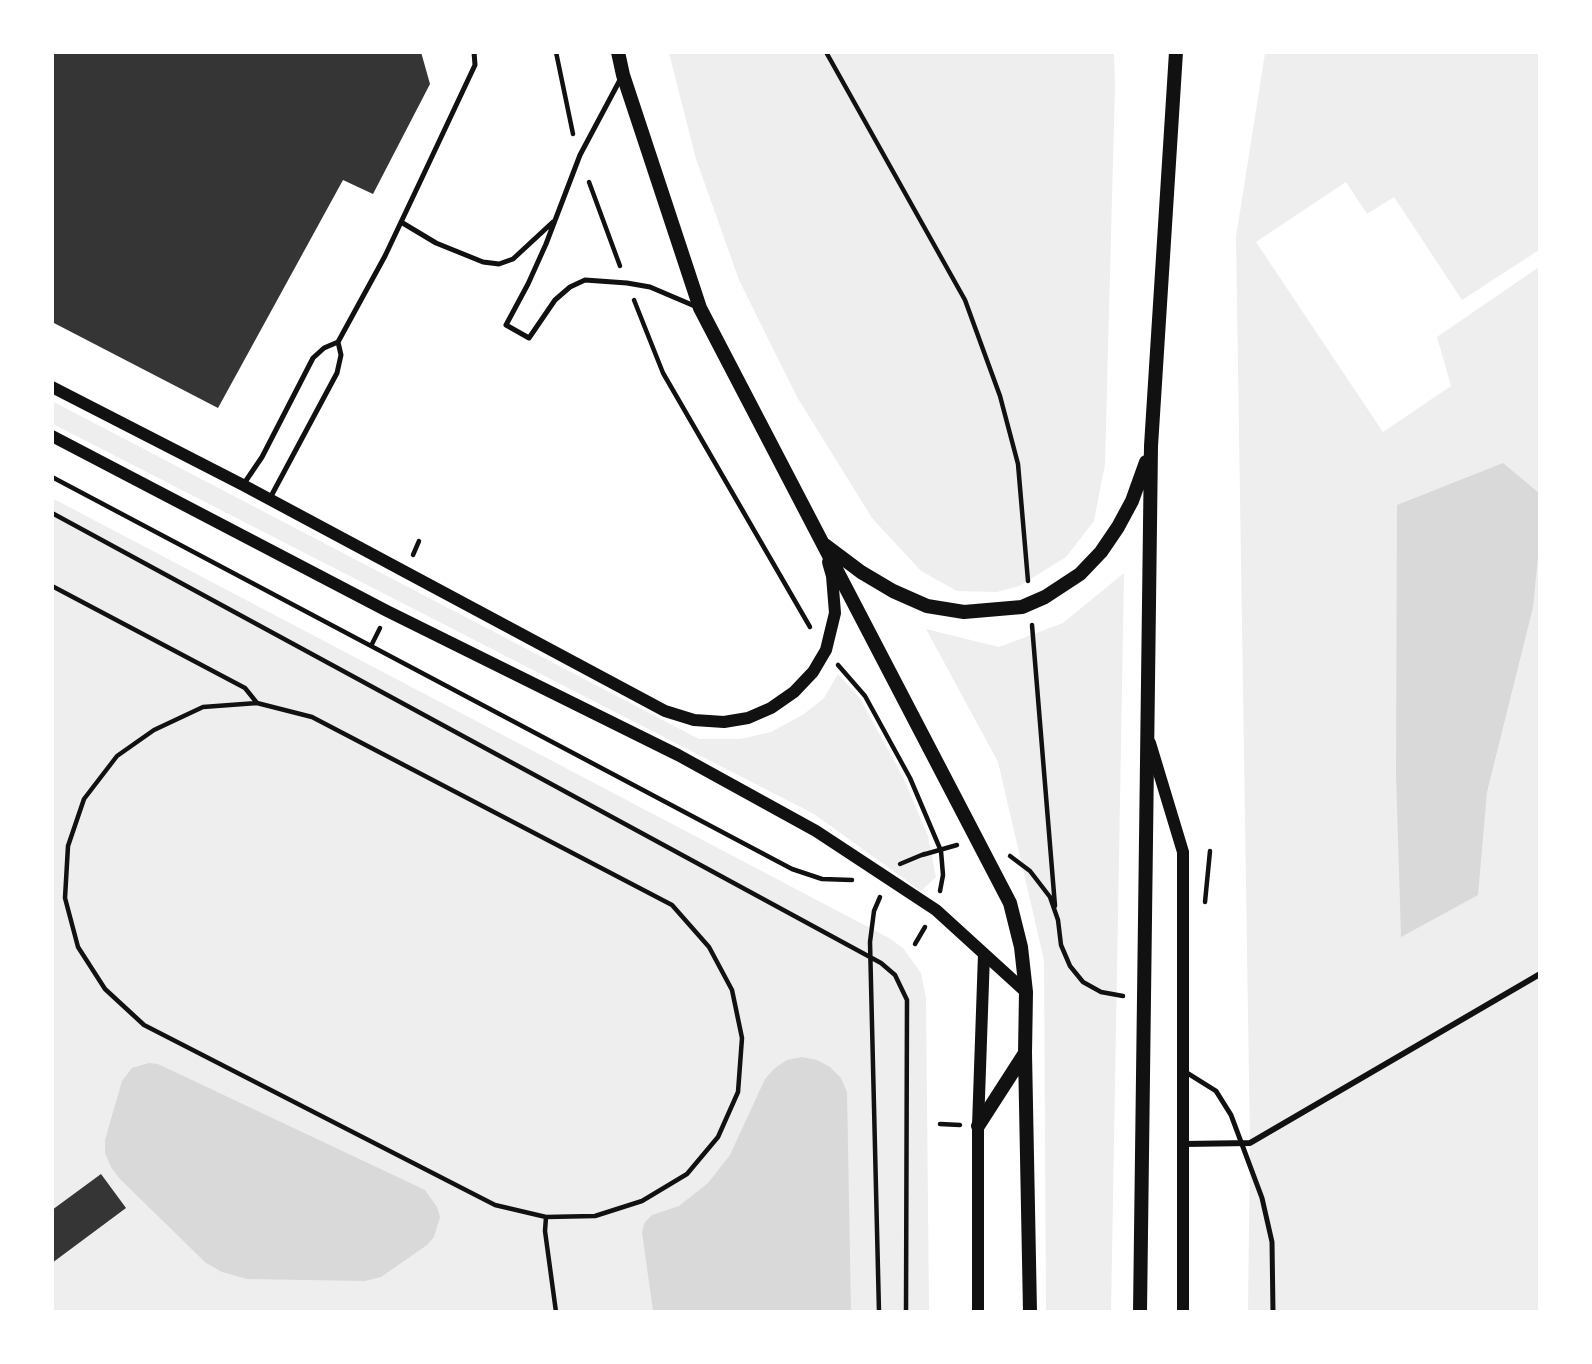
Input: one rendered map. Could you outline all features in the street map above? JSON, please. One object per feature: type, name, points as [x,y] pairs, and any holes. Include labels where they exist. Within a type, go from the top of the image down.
[{"type":"main road","points":[[618,52],[623,75],[700,308],[1010,903],[1021,947],[1026,992],[1030,1311]]},
{"type":"main road","points":[[1140,1311],[1150,446],[1175,52]]},
{"type":"main road","points":[[821,542],[871,579],[927,606],[964,612],[1022,607],[1045,597],[1080,574],[1101,552],[1132,501],[1150,446]]},
{"type":"main road","points":[[978,1126],[1025,1053]]},
{"type":"street","points":[[52,387],[243,485],[665,711],[694,720],[724,722],[748,718],[771,708],[794,692],[813,672],[825,650],[835,613],[832,576],[821,542]]},
{"type":"street","points":[[52,436],[387,611],[678,755],[816,831],[936,910],[1026,992]]},
{"type":"street","points":[[1147,733],[1183,852],[1183,1311]]},
{"type":"street","points":[[978,1311],[978,1126],[984,954]]},
{"type":"street","points":[[1184,1144],[1250,1143],[1539,974]]},
{"type":"lane","points":[[243,485],[262,457],[313,358],[324,348],[338,342],[401,222],[475,65],[474,52]]},
{"type":"lane","points":[[623,75],[580,155],[528,284],[506,325],[529,338],[555,300],[585,280],[650,287],[700,308]]},
{"type":"lane","points":[[401,222],[436,243],[483,262],[499,264],[513,259],[555,220]]},
{"type":"lane","points":[[269,500],[337,373],[341,355],[338,342]]},
{"type":"lane","points":[[1183,1070],[1216,1091],[1231,1115],[1242,1144],[1262,1198],[1272,1242],[1273,1311]]},
{"type":"path","points":[[555,52],[580,155],[600,217],[663,373],[802,614],[825,650],[865,696],[911,778],[941,851],[943,875],[936,910],[915,944]]},
{"type":"path","points":[[826,52],[965,299],[1000,396],[1018,464],[1029,589]]},
{"type":"path","points":[[52,477],[792,869],[810,876],[834,880],[865,878]]},
{"type":"path","points":[[52,513],[869,956],[895,975],[907,1000],[906,1311]]},
{"type":"path","points":[[52,586],[245,688],[257,703]]},
{"type":"path","points":[[1031,617],[1055,910]]},
{"type":"path","points":[[385,662],[388,655]]},
{"type":"path","points":[[257,703],[312,717],[672,905],[709,947],[732,990],[742,1038],[738,1092],[718,1137],[687,1174],[642,1201],[595,1216],[547,1217],[495,1205],[144,1025],[105,989],[78,947],[65,898],[68,846],[84,799],[117,756],[154,730],[203,707],[257,703]]},
{"type":"path","points":[[1207,896],[1210,850]]},
{"type":"path","points":[[898,865],[923,853]]},
{"type":"path","points":[[547,1217],[545,1231],[556,1311]]},
{"type":"shaded area","points":[[669,53],[1114,53],[1105,464],[1094,521],[1066,557],[1019,586],[997,592],[957,591],[921,571],[872,518],[797,397],[739,280],[696,159]]},
{"type":"shaded area","points":[[1265,53],[1539,53],[1539,250],[1462,300],[1394,197],[1367,214],[1346,182],[1256,242],[1383,432],[1451,386],[1437,337],[1539,267],[1539,1311],[1248,1311],[1250,1143],[1236,237]]},
{"type":"shaded area","points":[[52,401],[699,739],[740,739],[771,732],[804,714],[824,698],[838,674],[859,697],[903,777],[928,836],[936,877],[921,891],[814,814],[53,424]]},
{"type":"shaded area","points":[[1503,463],[1539,493],[1539,547],[1533,607],[1487,792],[1478,895],[1401,937],[1396,772],[1397,505]]},
{"type":"shaded area","points":[[52,498],[889,938],[903,948],[921,973],[926,998],[929,1311],[53,1311]]},
{"type":"shaded area","points":[[1124,573],[1111,1311],[1046,1311],[1044,960],[998,762],[926,629],[999,647],[1063,623]]},
{"type":"shaded area","points":[[802,1057],[817,1060],[830,1067],[841,1078],[847,1092],[851,1311],[653,1311],[642,1232],[645,1222],[652,1215],[679,1206],[708,1183],[730,1155],[765,1079],[787,1060]]},
{"type":"shaded area","points":[[149,1063],[158,1064],[425,1190],[437,1207],[440,1217],[434,1237],[427,1245],[381,1277],[365,1281],[247,1279],[222,1272],[206,1263],[120,1179],[105,1153],[105,1140],[122,1081],[132,1068]]},
{"type":"building","points":[[52,52],[421,52],[430,84],[373,194],[343,180],[218,408],[52,322]]},
{"type":"building","points":[[101,1174],[126,1208],[52,1263],[52,1210]]}]
